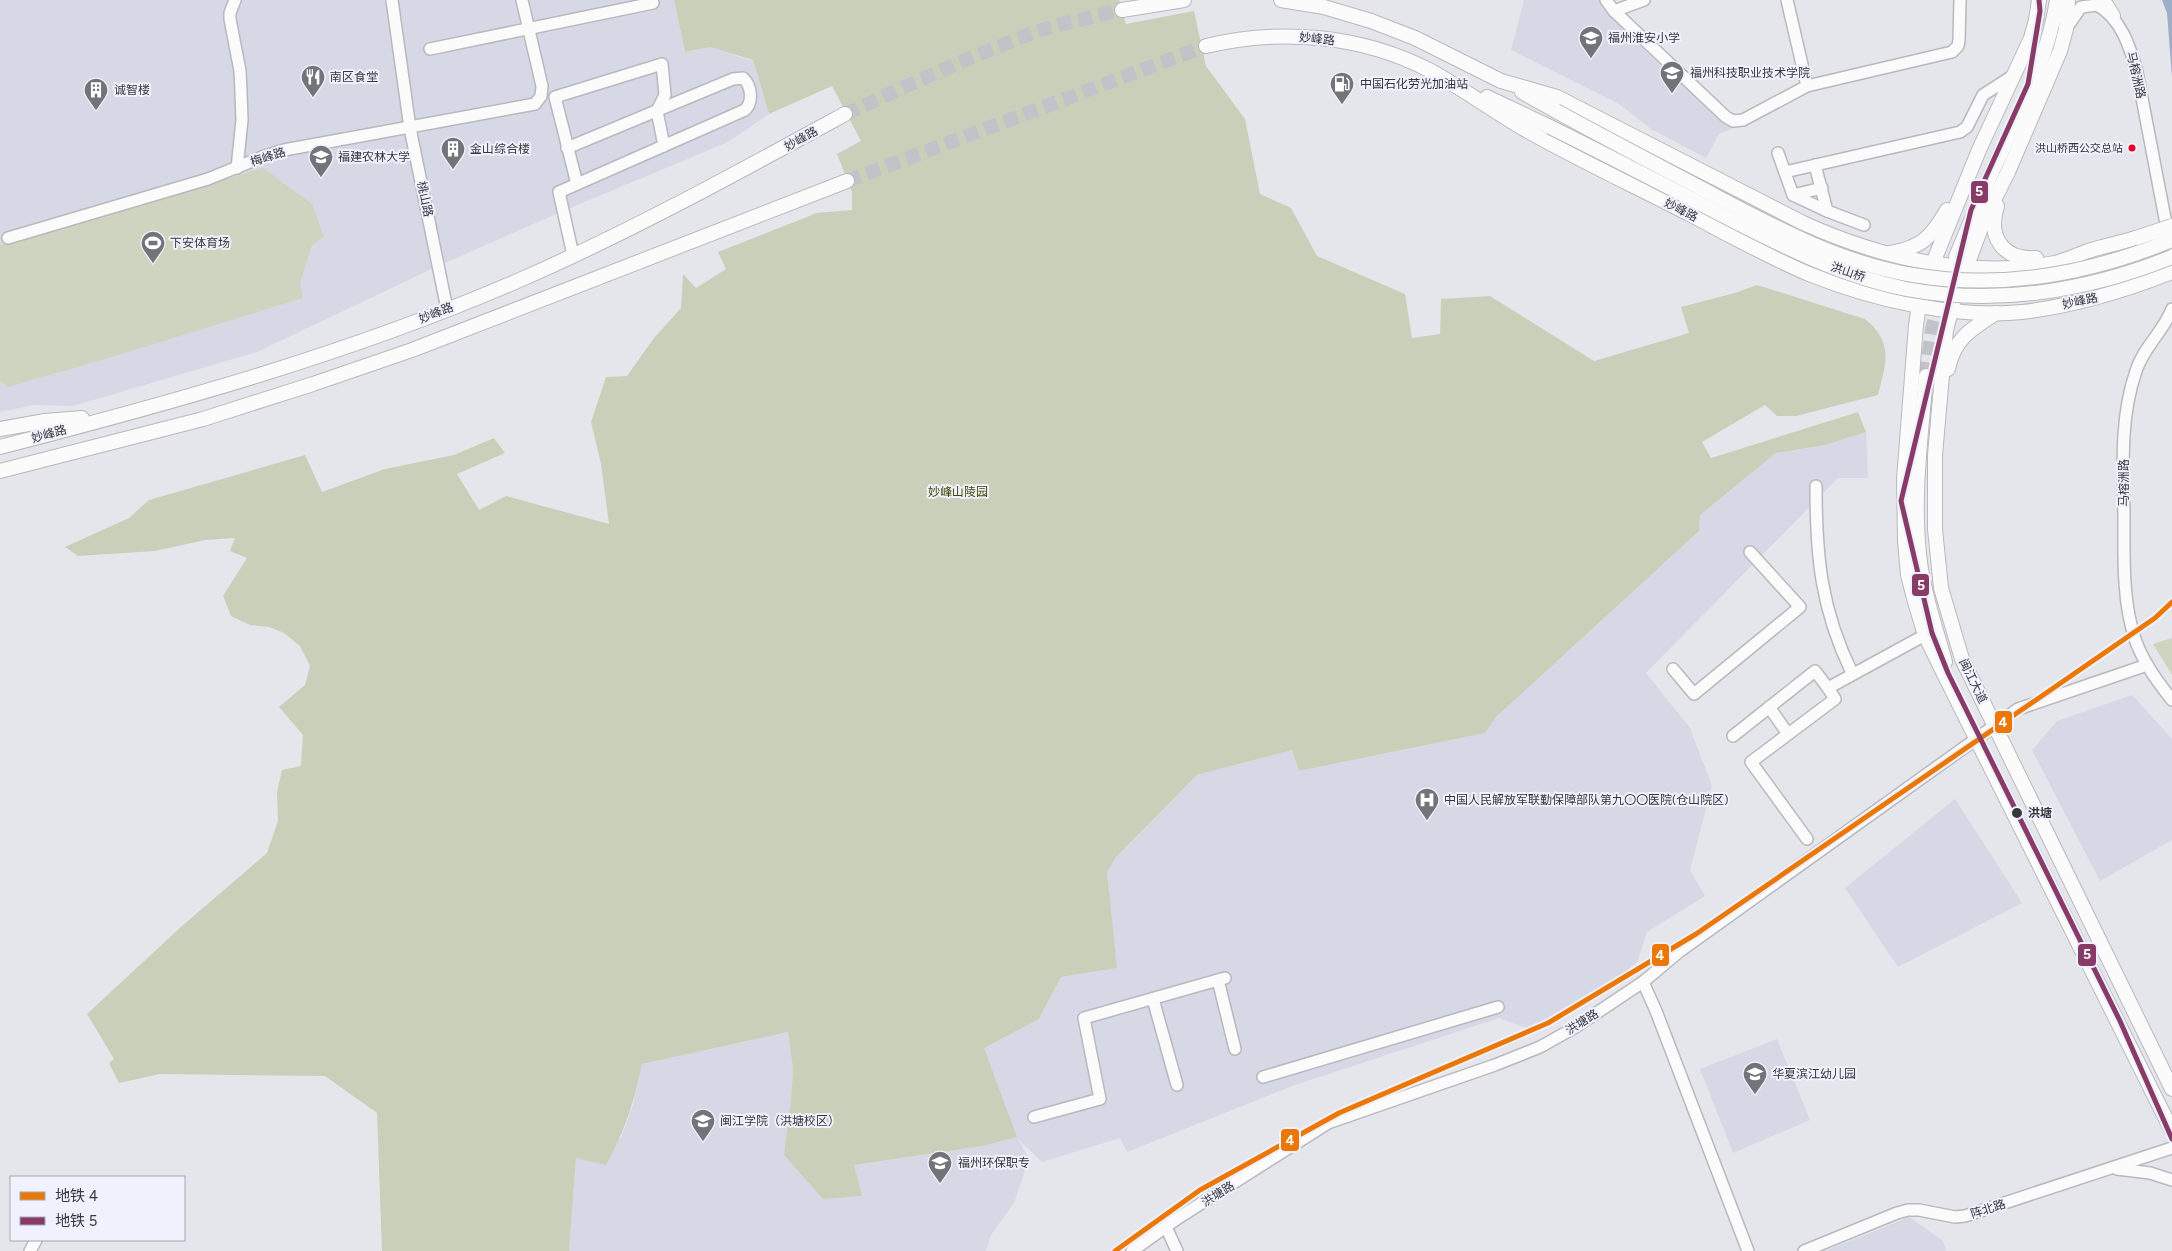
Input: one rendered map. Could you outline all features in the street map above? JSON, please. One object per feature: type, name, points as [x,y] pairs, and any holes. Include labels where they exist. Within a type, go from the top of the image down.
[{"type":"main road","points":[[1122,10],[1184,0]]},
{"type":"main road","points":[[1281,0],[1340,11],[1395,29],[1501,81],[1751,214],[1832,252],[1854,260],[1912,275],[1974,281],[2058,275],[2102,265],[2172,240]]},
{"type":"main road","points":[[1954,694],[1926,635],[1908,575],[1904,515],[1905,463],[1913,355],[1919,305],[1933,263],[1979,150],[2031,38],[2039,0]]},
{"type":"main road","points":[[1958,260],[1985,173],[2038,55],[2048,18],[2050,0]]},
{"type":"main road","points":[[1958,260],[1980,196],[2036,73],[2049,38],[2057,0]]},
{"type":"main road","points":[[2068,0],[2066,28],[2057,60],[2008,172],[1993,218],[1996,236],[2005,250],[2018,258],[2025,259],[2086,252]]},
{"type":"main road","points":[[2103,0],[2114,16]]},
{"type":"main road","name":"妙峰路","points":[[1206,46],[1259,38],[1314,38],[1367,46],[1429,71],[1526,130],[1767,255],[1807,273],[1855,291],[1892,300],[1919,305],[1996,313],[2040,309],[2089,300],[2148,282],[2172,272]]},
{"type":"main road","name":"洪山桥","points":[[1429,71],[1550,127],[1787,248],[1845,272],[1906,288],[1969,295],[2037,293],[2105,280],[2172,256]]},
{"type":"main road","points":[[1501,81],[1557,97],[1784,214],[1839,239],[1886,254],[1933,263],[1958,260],[2038,265],[2069,259],[2172,226]]},
{"type":"main road","name":"妙峰路","points":[[0,447],[286,367],[372,338],[513,283],[706,190],[845,114]]},
{"type":"main road","points":[[1886,254],[1913,248],[1930,237],[1979,150]]},
{"type":"main road","points":[[1958,260],[2008,172]]},
{"type":"main road","name":"妙峰路","points":[[0,471],[202,419],[313,384],[412,350],[847,181]]},
{"type":"main road","name":"闽江大道","points":[[1958,260],[1944,350],[1935,455],[1935,544],[1944,598],[1962,659],[2172,1089]]},
{"type":"main road","points":[[1939,407],[1954,348],[1964,336],[1996,313]]},
{"type":"main road","points":[[1954,694],[1929,612],[1918,547],[1918,486],[1929,375],[1924,485],[1923,532],[1925,555],[1935,609],[1942,626],[1962,659]]},
{"type":"main road","points":[[0,429],[45,421],[115,416]]},
{"type":"main road","name":"闽江大道","points":[[1954,694],[2172,1130]]},
{"type":"street","points":[[235,0],[230,19],[240,71],[242,106],[237,168]]},
{"type":"street","name":"桃山路","points":[[392,0],[410,128],[446,309]]},
{"type":"street","points":[[522,0],[528,28]]},
{"type":"street","points":[[1606,0],[1614,11],[1733,121],[1742,120],[1807,86],[1952,52],[1958,46],[1959,40],[1960,0]]},
{"type":"street","points":[[1614,11],[1644,0]]},
{"type":"street","points":[[1787,0],[1807,86]]},
{"type":"street","points":[[430,49],[653,3]]},
{"type":"street","points":[[2066,28],[2076,12],[2086,5],[2097,5],[2114,16]]},
{"type":"street","name":"马榕洲路","points":[[2114,16],[2128,45],[2137,72],[2172,256]]},
{"type":"street","name":"梅峰路","points":[[8,238],[208,179],[284,150],[535,104],[541,96],[542,86],[528,28]]},
{"type":"street","points":[[577,184],[554,97],[662,64],[665,95],[657,111],[664,146]]},
{"type":"street","points":[[1785,172],[1960,132],[1967,127],[1983,95],[2014,75]]},
{"type":"street","points":[[568,148],[739,78],[746,81],[750,94],[749,106],[745,110],[559,192],[573,255]]},
{"type":"street","points":[[1778,152],[1793,195],[1827,211],[1864,225]]},
{"type":"street","points":[[1816,165],[1827,211]]},
{"type":"street","points":[[1793,195],[1822,188]]},
{"type":"street","name":"马榕洲路","points":[[2172,309],[2163,328],[2142,357],[2136,369],[2125,421],[2123,450],[2126,577],[2131,626],[2138,648],[2147,665],[2172,700]]},
{"type":"street","points":[[1816,486],[1817,536],[1823,595],[1836,639],[1852,673]]},
{"type":"street","points":[[1673,669],[1694,694],[1800,608],[1750,552]]},
{"type":"street","points":[[1828,688],[1852,673],[1926,635]]},
{"type":"street","name":"洪塘路","points":[[1132,1251],[1287,1147],[1328,1123],[1526,1053],[1574,1028],[1643,982],[1680,950],[1976,737],[2018,710],[2147,665]]},
{"type":"street","points":[[1733,736],[1815,671],[1828,688],[1835,699],[1751,762],[1807,839]]},
{"type":"street","points":[[1769,707],[1788,734]]},
{"type":"street","points":[[1034,1116],[1100,1099],[1084,1018],[1222,979],[1235,1049]]},
{"type":"street","points":[[1643,982],[1660,1020],[1748,1251]]},
{"type":"street","points":[[1153,998],[1177,1085]]},
{"type":"street","points":[[1263,1077],[1498,1006]]},
{"type":"street","name":"阵北路","points":[[1804,1251],[1897,1213],[1920,1210],[1955,1217],[1965,1216],[2172,1148]]},
{"type":"street","points":[[2108,1169],[2142,1171],[2172,1180]]},
{"type":"street","points":[[1166,1227],[1177,1251]]},
{"type":"shaded area","name":"福建农林大学","points":[[0,0],[674,0],[685,52],[710,47],[753,61],[769,114],[728,142],[438,266],[257,352],[73,406],[34,405],[0,412]]},
{"type":"shaded area","name":"福州淮安小学","points":[[1524,0],[1601,0],[1602,7],[1663,68],[1733,128],[1719,134],[1706,158],[1651,129],[1619,104],[1511,50]]},
{"type":"shaded area","name":"中国人民解放军联勤保障部队第九〇〇医院(仓山院区)","points":[[1866,432],[1868,478],[1838,478],[1646,673],[1690,728],[1712,786],[1690,870],[1705,896],[1647,932],[1637,962],[1586,1005],[1535,1031],[1499,1018],[1292,1086],[1127,1152],[1120,1138],[1042,1162],[1018,1139],[1029,1159],[1014,1203],[991,1235],[986,1251],[569,1251],[576,1158],[621,1138],[633,1105],[642,1064],[788,1032],[793,1069],[791,1100],[854,1165],[983,1146],[1016,1137],[983,1048],[1039,1019],[1061,977],[1117,968],[1106,872],[1116,857],[1197,775],[1292,750],[1299,771],[1485,733],[1497,716],[1700,515],[1776,453],[1825,445]]},
{"type":"shaded area","points":[[2132,695],[2172,739],[2172,840],[2100,881],[2032,750],[2057,721]]},
{"type":"shaded area","points":[[1955,799],[2022,903],[1898,967],[1845,888]]},
{"type":"shaded area","name":"华夏滨江幼儿园","points":[[1777,1039],[1810,1120],[1733,1153],[1700,1069]]},
{"type":"shaded area","points":[[1909,1217],[1943,1241],[1946,1251],[1825,1251]]},
{"type":"green space","name":"妙峰山陵园","points":[[674,0],[1119,0],[1126,24],[1194,11],[1206,66],[1245,119],[1260,194],[1291,208],[1317,256],[1405,294],[1412,338],[1440,334],[1441,299],[1490,296],[1594,361],[1689,333],[1681,307],[1735,293],[1757,285],[1865,319],[1880,336],[1884,345],[1885,363],[1878,395],[1796,416],[1777,416],[1765,405],[1702,442],[1711,458],[1858,412],[1866,432],[1825,445],[1776,453],[1700,515],[1699,531],[1497,716],[1485,733],[1299,771],[1292,750],[1197,775],[1116,857],[1107,872],[1117,968],[1061,977],[1039,1019],[984,1048],[1017,1137],[983,1146],[854,1165],[862,1196],[823,1199],[784,1155],[793,1069],[788,1032],[642,1064],[628,1116],[619,1140],[606,1165],[576,1158],[569,1251],[382,1251],[377,1113],[325,1076],[160,1074],[119,1083],[109,1063],[114,1059],[87,1014],[182,926],[267,853],[278,821],[277,792],[282,770],[301,766],[303,735],[279,707],[305,685],[310,666],[300,646],[284,633],[269,627],[250,625],[231,616],[223,596],[247,558],[230,551],[235,538],[205,540],[155,551],[78,556],[65,547],[129,518],[149,500],[305,455],[322,492],[385,469],[454,455],[494,438],[505,453],[457,474],[479,510],[506,496],[609,524],[601,464],[591,422],[606,377],[627,376],[654,338],[681,308],[683,274],[696,288],[726,269],[718,252],[817,213],[852,210],[852,192],[837,154],[861,141],[832,86],[769,114],[753,60],[710,47],[685,52]]},
{"type":"green space","name":"下安体育场","points":[[263,168],[312,204],[324,237],[312,245],[300,283],[303,298],[7,387],[0,381],[0,245]]},
{"type":"green space","points":[[2172,638],[2172,675],[2153,644]]},
{"type":"water","points":[[2162,0],[2172,0],[2172,77],[2167,13]]},
{"type":"tunnel","points":[[845,114],[1025,36],[1122,10]]},
{"type":"tunnel","points":[[847,181],[1206,46]]},
{"type":"tunnel","points":[[1926,376],[1932,329],[1951,255]]},
{"type":"metro line","name":"5","points":[[2039,0],[2040,11],[2028,84],[1971,210],[1901,501],[1932,633],[1948,673],[2120,1021],[2172,1139]]},
{"type":"metro line","name":"4","points":[[1115,1251],[1200,1190],[1339,1113],[1548,1023],[1696,934],[2155,618],[2172,602]]},
{"type":"place","name":"福州淮安小学","points":[[1591,59]]},
{"type":"place","name":"福州科技职业技术学院","points":[[1672,94]]},
{"type":"place","name":"南区食堂","points":[[313,98]]},
{"type":"place","name":"中国石化劳光加油站","points":[[1342,105]]},
{"type":"place","name":"诚智楼","points":[[96,111]]},
{"type":"place","name":"洪山桥西公交总站","points":[[2132,148]]},
{"type":"place","name":"金山综合楼","points":[[453,170]]},
{"type":"place","name":"福建农林大学","points":[[321,178]]},
{"type":"place","name":"下安体育场","points":[[153,264]]},
{"type":"place","name":"洪塘","points":[[2017,813]]},
{"type":"place","name":"中国人民解放军联勤保障部队第九〇〇医院(仓山院区)","points":[[1427,821]]},
{"type":"place","name":"华夏滨江幼儿园","points":[[1755,1095]]},
{"type":"place","name":"闽江学院（洪塘校区）","points":[[703,1142]]},
{"type":"place","name":"福州环保职专","points":[[940,1184]]}]
